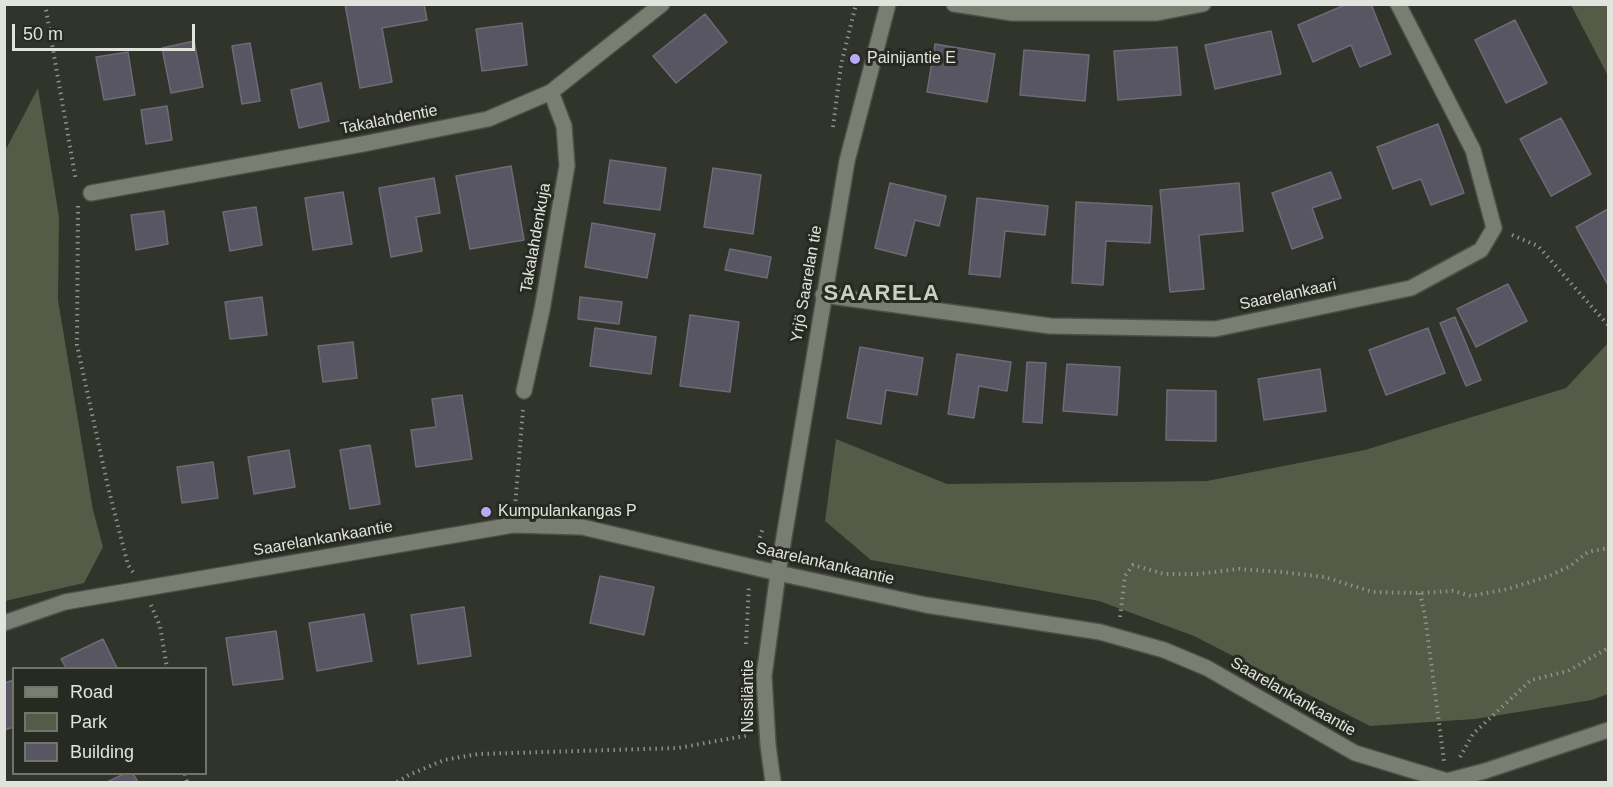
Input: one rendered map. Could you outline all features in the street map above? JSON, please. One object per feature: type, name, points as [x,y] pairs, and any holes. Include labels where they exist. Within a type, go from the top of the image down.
[{"type":"street","name":"Takalahdentie","points":[[85,194],[488,119],[551,92],[663,4]]},
{"type":"street","name":"Yrjö Saarelan tie","points":[[778,573],[847,161],[888,4]]},
{"type":"street","points":[[954,4],[1012,14],[1157,13],[1203,4]]},
{"type":"street","points":[[1398,4],[1473,150],[1494,228]]},
{"type":"street","name":"Takalahdenkuja","points":[[524,391],[542,310],[567,166],[564,126],[551,92]]},
{"type":"street","name":"Saarelankaari","points":[[823,295],[1050,326],[1215,329],[1411,288],[1481,250],[1494,228]]},
{"type":"street","name":"Saarelankankaantie","points":[[4,623],[65,602],[513,525],[582,527],[926,605],[1100,632],[1164,650],[1207,668],[1355,753],[1447,781]]},
{"type":"street","name":"Nissiläntie","points":[[773,783],[764,676],[778,573]]},
{"type":"street","points":[[1447,781],[1485,771],[1608,730]]},
{"type":"path","points":[[45,4],[76,184]]},
{"type":"path","points":[[85,194],[77,345],[108,487],[128,565],[143,587],[160,626],[167,667]]},
{"type":"path","points":[[1494,228],[1538,246],[1608,325]]},
{"type":"path","points":[[513,525],[524,391]]},
{"type":"path","points":[[1118,637],[1125,576],[1133,566],[1164,574],[1198,574],[1239,569],[1282,572],[1324,577],[1373,592],[1453,591],[1471,596],[1508,589],[1549,576],[1570,566],[1588,552],[1608,548]]},
{"type":"path","points":[[1419,593],[1425,616],[1447,781]]},
{"type":"path","points":[[1447,781],[1473,734],[1531,680],[1568,671],[1608,648]]},
{"type":"path","points":[[397,783],[409,775],[444,760],[478,754],[678,748],[750,735]]},
{"type":"green space","points":[[1571,5],[1608,5],[1608,76]]},
{"type":"green space","points":[[38,88],[59,217],[58,300],[93,510],[103,547],[84,583],[5,601],[5,151]]},
{"type":"green space","points":[[1608,343],[1608,694],[1592,700],[1475,719],[1370,726],[1194,636],[1099,601],[871,560],[825,521],[836,439],[947,484],[1207,481],[1365,450],[1566,388]]},
{"type":"building","points":[[345,4],[424,4],[427,20],[382,28],[392,82],[360,88]]},
{"type":"building","points":[[1347,4],[1371,4],[1391,54],[1360,67],[1351,45],[1313,62],[1298,25]]},
{"type":"building","points":[[705,14],[727,42],[676,83],[653,56]]},
{"type":"building","points":[[1515,20],[1547,83],[1506,103],[1475,40]]},
{"type":"building","points":[[522,23],[527,65],[482,71],[476,29]]},
{"type":"building","points":[[1271,31],[1281,74],[1215,89],[1205,45]]},
{"type":"building","points":[[194,41],[203,87],[171,93],[162,48]]},
{"type":"building","points":[[250,43],[260,101],[242,104],[232,46]]},
{"type":"building","points":[[935,44],[995,54],[987,102],[927,92]]},
{"type":"building","points":[[1177,47],[1181,95],[1118,100],[1114,51]]},
{"type":"building","points":[[1024,50],[1089,55],[1085,101],[1020,95]]},
{"type":"building","points":[[128,52],[135,95],[104,100],[96,57]]},
{"type":"building","points":[[321,83],[329,121],[299,128],[291,90]]},
{"type":"building","points":[[167,106],[172,140],[146,144],[141,110]]},
{"type":"building","points":[[1561,118],[1591,174],[1551,196],[1520,139]]},
{"type":"building","points":[[1438,124],[1464,193],[1431,205],[1421,179],[1393,189],[1377,147]]},
{"type":"building","points":[[610,160],[666,168],[660,210],[604,203]]},
{"type":"building","points":[[511,166],[524,240],[470,249],[456,176]]},
{"type":"building","points":[[713,168],[761,175],[753,234],[704,227]]},
{"type":"building","points":[[1331,172],[1341,198],[1312,208],[1323,238],[1292,249],[1272,193]]},
{"type":"building","points":[[434,178],[440,213],[416,217],[422,251],[391,257],[379,188]]},
{"type":"building","points":[[890,183],[946,196],[939,226],[915,220],[906,256],[875,248]]},
{"type":"building","points":[[1239,183],[1243,231],[1199,235],[1204,289],[1170,292],[1160,190]]},
{"type":"building","points":[[343,192],[352,244],[313,250],[305,198]]},
{"type":"building","points":[[977,198],[1048,206],[1045,235],[1005,231],[1000,277],[969,274]]},
{"type":"building","points":[[1076,202],[1152,206],[1150,243],[1106,241],[1103,285],[1072,283]]},
{"type":"building","points":[[256,207],[262,245],[230,251],[223,212]]},
{"type":"building","points":[[1608,209],[1608,285],[1576,227]]},
{"type":"building","points":[[164,211],[168,244],[136,250],[131,215]]},
{"type":"building","points":[[592,223],[655,234],[647,278],[585,267]]},
{"type":"building","points":[[730,249],[771,257],[767,278],[725,270]]},
{"type":"building","points":[[1508,284],[1527,321],[1476,347],[1457,309]]},
{"type":"building","points":[[262,297],[267,335],[230,339],[225,302]]},
{"type":"building","points":[[580,297],[622,302],[619,324],[578,319]]},
{"type":"building","points":[[690,315],[739,322],[730,392],[680,386]]},
{"type":"building","points":[[1455,317],[1481,380],[1466,386],[1440,323]]},
{"type":"building","points":[[595,328],[656,337],[651,374],[590,366]]},
{"type":"building","points":[[1428,328],[1445,373],[1386,395],[1369,350]]},
{"type":"building","points":[[353,342],[357,378],[323,382],[318,346]]},
{"type":"building","points":[[860,347],[923,358],[917,395],[886,390],[881,424],[847,418]]},
{"type":"building","points":[[957,354],[1011,362],[1007,391],[979,386],[974,418],[948,414]]},
{"type":"building","points":[[1027,362],[1046,363],[1042,423],[1023,422]]},
{"type":"building","points":[[1067,364],[1120,367],[1117,415],[1063,411]]},
{"type":"building","points":[[1320,369],[1326,411],[1264,420],[1258,379]]},
{"type":"building","points":[[1167,390],[1216,391],[1216,441],[1166,440]]},
{"type":"building","points":[[462,395],[472,459],[416,467],[411,430],[436,427],[432,399]]},
{"type":"building","points":[[370,445],[380,504],[350,509],[340,450]]},
{"type":"building","points":[[289,450],[295,487],[254,494],[248,457]]},
{"type":"building","points":[[213,462],[218,498],[182,503],[177,467]]},
{"type":"building","points":[[600,576],[654,587],[644,635],[590,623]]},
{"type":"building","points":[[464,607],[471,656],[418,664],[411,615]]},
{"type":"building","points":[[364,614],[372,661],[317,671],[309,623]]},
{"type":"building","points":[[276,631],[283,679],[233,685],[226,638]]},
{"type":"building","points":[[103,639],[117,667],[65,667],[61,659]]},
{"type":"building","points":[[12,681],[12,728],[4,730],[4,683]]},
{"type":"building","points":[[122,775],[134,775],[138,782],[107,782]]},
{"type":"place","name":"Painijantie E","points":[[855,59]]},
{"type":"place","name":"Kumpulankangas P","points":[[486,512]]},
{"type":"district","name":"SAARELA","points":[[882,294]]}]
